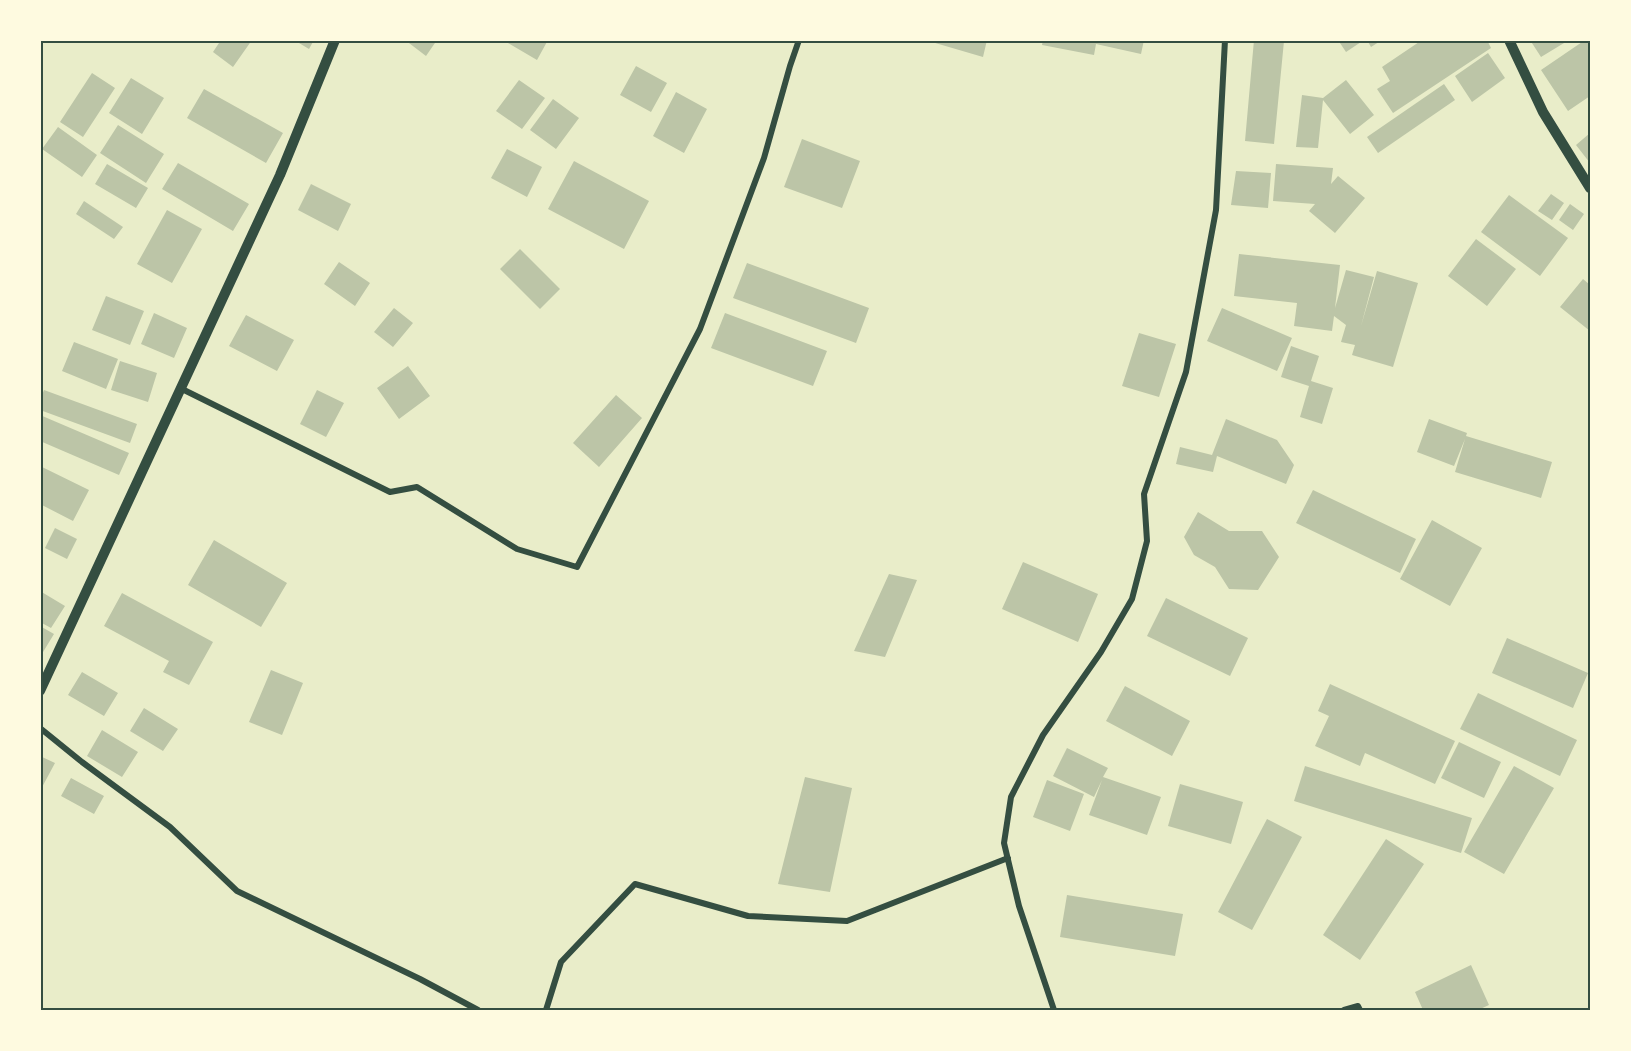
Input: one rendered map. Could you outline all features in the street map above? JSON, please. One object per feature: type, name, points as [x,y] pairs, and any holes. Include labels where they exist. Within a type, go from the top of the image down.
[{"type":"street","points":[[40,691],[280,174],[335,40]]},
{"type":"street","points":[[180,388],[390,492],[417,487],[517,549],[577,567],[700,329],[764,158],[799,40]]},
{"type":"street","points":[[1054,1011],[1019,906],[1008,858],[1005,843],[1011,797],[1043,735],[1101,652],[1132,599],[1147,541],[1144,494],[1186,372],[1216,210],[1225,40]]},
{"type":"street","points":[[1509,40],[1543,112],[1590,188]]},
{"type":"street","points":[[40,728],[170,827],[237,891],[420,979],[478,1011]]},
{"type":"street","points":[[546,1011],[561,962],[635,884],[748,916],[847,921],[1008,858]]},
{"type":"street","points":[[1344,1011],[1358,1006],[1360,1011]]},
{"type":"building","points":[[221,40],[252,40],[233,67],[213,52]]},
{"type":"building","points":[[294,40],[314,40],[309,49]]},
{"type":"building","points":[[405,40],[437,40],[426,56]]},
{"type":"building","points":[[510,40],[548,40],[537,60],[508,43]]},
{"type":"building","points":[[925,40],[987,40],[983,57]]},
{"type":"building","points":[[1043,40],[1144,40],[1141,54],[1096,44],[1094,55],[1042,45]]},
{"type":"building","points":[[1254,40],[1284,41],[1274,144],[1245,141]]},
{"type":"building","points":[[1338,40],[1364,40],[1346,52]]},
{"type":"building","points":[[1367,40],[1382,40],[1371,47]]},
{"type":"building","points":[[1422,40],[1487,40],[1491,48],[1393,113],[1377,89],[1390,81],[1382,67]]},
{"type":"building","points":[[1530,40],[1569,40],[1541,57]]},
{"type":"building","points":[[1585,40],[1590,40],[1590,96],[1568,111],[1541,70]]},
{"type":"building","points":[[1488,53],[1505,78],[1472,102],[1455,76]]},
{"type":"building","points":[[636,66],[667,83],[651,112],[620,95]]},
{"type":"building","points":[[92,73],[115,88],[83,137],[60,122]]},
{"type":"building","points":[[131,78],[164,98],[142,134],[109,113]]},
{"type":"building","points":[[519,80],[545,98],[522,129],[496,111]]},
{"type":"building","points":[[1346,80],[1374,115],[1350,134],[1323,100],[1318,148],[1296,147],[1302,95],[1323,98]]},
{"type":"building","points":[[1444,84],[1455,100],[1378,153],[1367,137]]},
{"type":"building","points":[[204,89],[283,133],[266,163],[187,118]]},
{"type":"building","points":[[676,92],[707,109],[684,153],[653,136]]},
{"type":"building","points":[[553,99],[579,118],[556,149],[530,130]]},
{"type":"building","points":[[118,125],[164,154],[146,183],[100,153]]},
{"type":"building","points":[[58,127],[97,155],[82,177],[42,149]]},
{"type":"building","points":[[1590,133],[1590,163],[1576,145]]},
{"type":"building","points":[[802,139],[860,161],[842,208],[784,187]]},
{"type":"building","points":[[507,149],[542,167],[527,197],[491,178]]},
{"type":"building","points":[[574,161],[649,201],[624,249],[548,209]]},
{"type":"building","points":[[178,163],[249,204],[233,231],[162,189]]},
{"type":"building","points":[[107,164],[148,188],[136,208],[95,184]]},
{"type":"building","points":[[1276,164],[1333,168],[1331,184],[1338,176],[1365,198],[1335,233],[1309,211],[1315,204],[1273,201]]},
{"type":"building","points":[[1236,171],[1271,173],[1268,208],[1231,205]]},
{"type":"building","points":[[311,184],[351,204],[338,231],[298,210]]},
{"type":"building","points":[[1551,194],[1564,203],[1552,220],[1538,211]]},
{"type":"building","points":[[1509,195],[1568,238],[1540,276],[1481,232]]},
{"type":"building","points":[[84,201],[123,227],[114,239],[76,214]]},
{"type":"building","points":[[1570,204],[1584,214],[1573,230],[1559,220]]},
{"type":"building","points":[[167,210],[202,229],[172,283],[137,264]]},
{"type":"building","points":[[1476,239],[1516,269],[1487,306],[1448,276]]},
{"type":"building","points":[[520,249],[560,289],[540,309],[500,269]]},
{"type":"building","points":[[1239,254],[1340,265],[1335,308],[1346,270],[1374,277],[1361,326],[1377,271],[1418,283],[1393,367],[1352,355],[1355,345],[1341,342],[1346,325],[1334,316],[1332,331],[1294,326],[1297,303],[1234,296]]},
{"type":"building","points":[[339,262],[370,283],[355,306],[324,284]]},
{"type":"building","points":[[747,263],[869,308],[856,343],[733,298]]},
{"type":"building","points":[[1583,279],[1590,285],[1590,331],[1560,307]]},
{"type":"building","points":[[106,296],[144,311],[130,345],[92,330]]},
{"type":"building","points":[[394,308],[413,323],[393,347],[374,332]]},
{"type":"building","points":[[1222,308],[1292,338],[1277,371],[1207,341]]},
{"type":"building","points":[[154,313],[187,328],[174,358],[141,344]]},
{"type":"building","points":[[725,313],[827,351],[813,386],[711,348]]},
{"type":"building","points":[[246,315],[294,340],[277,371],[229,346]]},
{"type":"building","points":[[1139,333],[1176,344],[1159,397],[1122,386]]},
{"type":"building","points":[[74,342],[118,359],[106,389],[62,371]]},
{"type":"building","points":[[1291,346],[1319,356],[1311,381],[1333,388],[1322,424],[1300,417],[1309,386],[1281,377]]},
{"type":"building","points":[[120,361],[157,373],[148,402],[111,390]]},
{"type":"building","points":[[408,366],[430,396],[399,419],[377,388]]},
{"type":"building","points":[[44,390],[137,424],[130,443],[40,410],[40,400]]},
{"type":"building","points":[[317,390],[344,403],[326,437],[300,424]]},
{"type":"building","points":[[616,395],[642,418],[599,467],[573,443]]},
{"type":"building","points":[[40,415],[129,453],[119,475],[40,441]]},
{"type":"building","points":[[1226,419],[1277,440],[1294,465],[1286,484],[1217,456],[1213,472],[1176,464],[1180,447],[1212,455]]},
{"type":"building","points":[[1429,419],[1467,433],[1466,436],[1552,462],[1541,498],[1455,472],[1465,439],[1454,466],[1417,452]]},
{"type":"building","points":[[40,466],[89,490],[73,521],[40,504]]},
{"type":"building","points":[[1313,490],[1416,539],[1400,573],[1296,523]]},
{"type":"building","points":[[1198,512],[1229,531],[1262,531],[1279,557],[1258,590],[1229,589],[1215,567],[1194,555],[1184,537]]},
{"type":"building","points":[[1432,520],[1482,548],[1450,606],[1400,579]]},
{"type":"building","points":[[55,528],[77,539],[67,559],[45,548]]},
{"type":"building","points":[[214,540],[287,583],[261,627],[188,585]]},
{"type":"building","points":[[1023,562],[1098,594],[1078,642],[1002,609]]},
{"type":"building","points":[[889,574],[917,580],[885,657],[854,651]]},
{"type":"building","points":[[40,591],[65,606],[51,628],[40,622]]},
{"type":"building","points":[[122,593],[213,642],[189,685],[163,672],[169,661],[104,626]]},
{"type":"building","points":[[1166,598],[1248,638],[1230,676],[1147,636]]},
{"type":"building","points":[[40,626],[54,634],[40,657]]},
{"type":"building","points":[[1507,638],[1588,673],[1573,708],[1492,673]]},
{"type":"building","points":[[271,670],[303,683],[282,735],[249,722]]},
{"type":"building","points":[[82,672],[118,693],[104,716],[68,695]]},
{"type":"building","points":[[1330,684],[1455,741],[1435,784],[1365,753],[1360,766],[1315,746],[1329,716],[1318,711]]},
{"type":"building","points":[[1125,686],[1190,721],[1172,756],[1106,721]]},
{"type":"building","points":[[1478,693],[1577,740],[1560,776],[1460,729]]},
{"type":"building","points":[[144,708],[178,729],[163,751],[130,731]]},
{"type":"building","points":[[102,730],[138,752],[122,777],[87,756]]},
{"type":"building","points":[[1459,742],[1501,762],[1484,798],[1441,778]]},
{"type":"building","points":[[1067,748],[1108,768],[1103,777],[1161,797],[1147,835],[1089,815],[1102,780],[1094,797],[1053,776]]},
{"type":"building","points":[[40,756],[55,763],[40,791]]},
{"type":"building","points":[[1305,766],[1472,818],[1461,853],[1294,801]]},
{"type":"building","points":[[1514,766],[1554,788],[1504,874],[1464,852]]},
{"type":"building","points":[[805,777],[852,788],[830,892],[778,884]]},
{"type":"building","points":[[71,778],[104,796],[94,814],[61,796]]},
{"type":"building","points":[[1047,780],[1084,794],[1070,831],[1033,817]]},
{"type":"building","points":[[1180,784],[1243,802],[1231,844],[1168,826]]},
{"type":"building","points":[[1267,819],[1302,837],[1252,930],[1218,912]]},
{"type":"building","points":[[1386,839],[1424,864],[1360,960],[1323,935]]},
{"type":"building","points":[[1067,895],[1183,914],[1175,956],[1060,937]]},
{"type":"building","points":[[1471,965],[1489,1005],[1478,1010],[1423,1010],[1415,992]]}]
